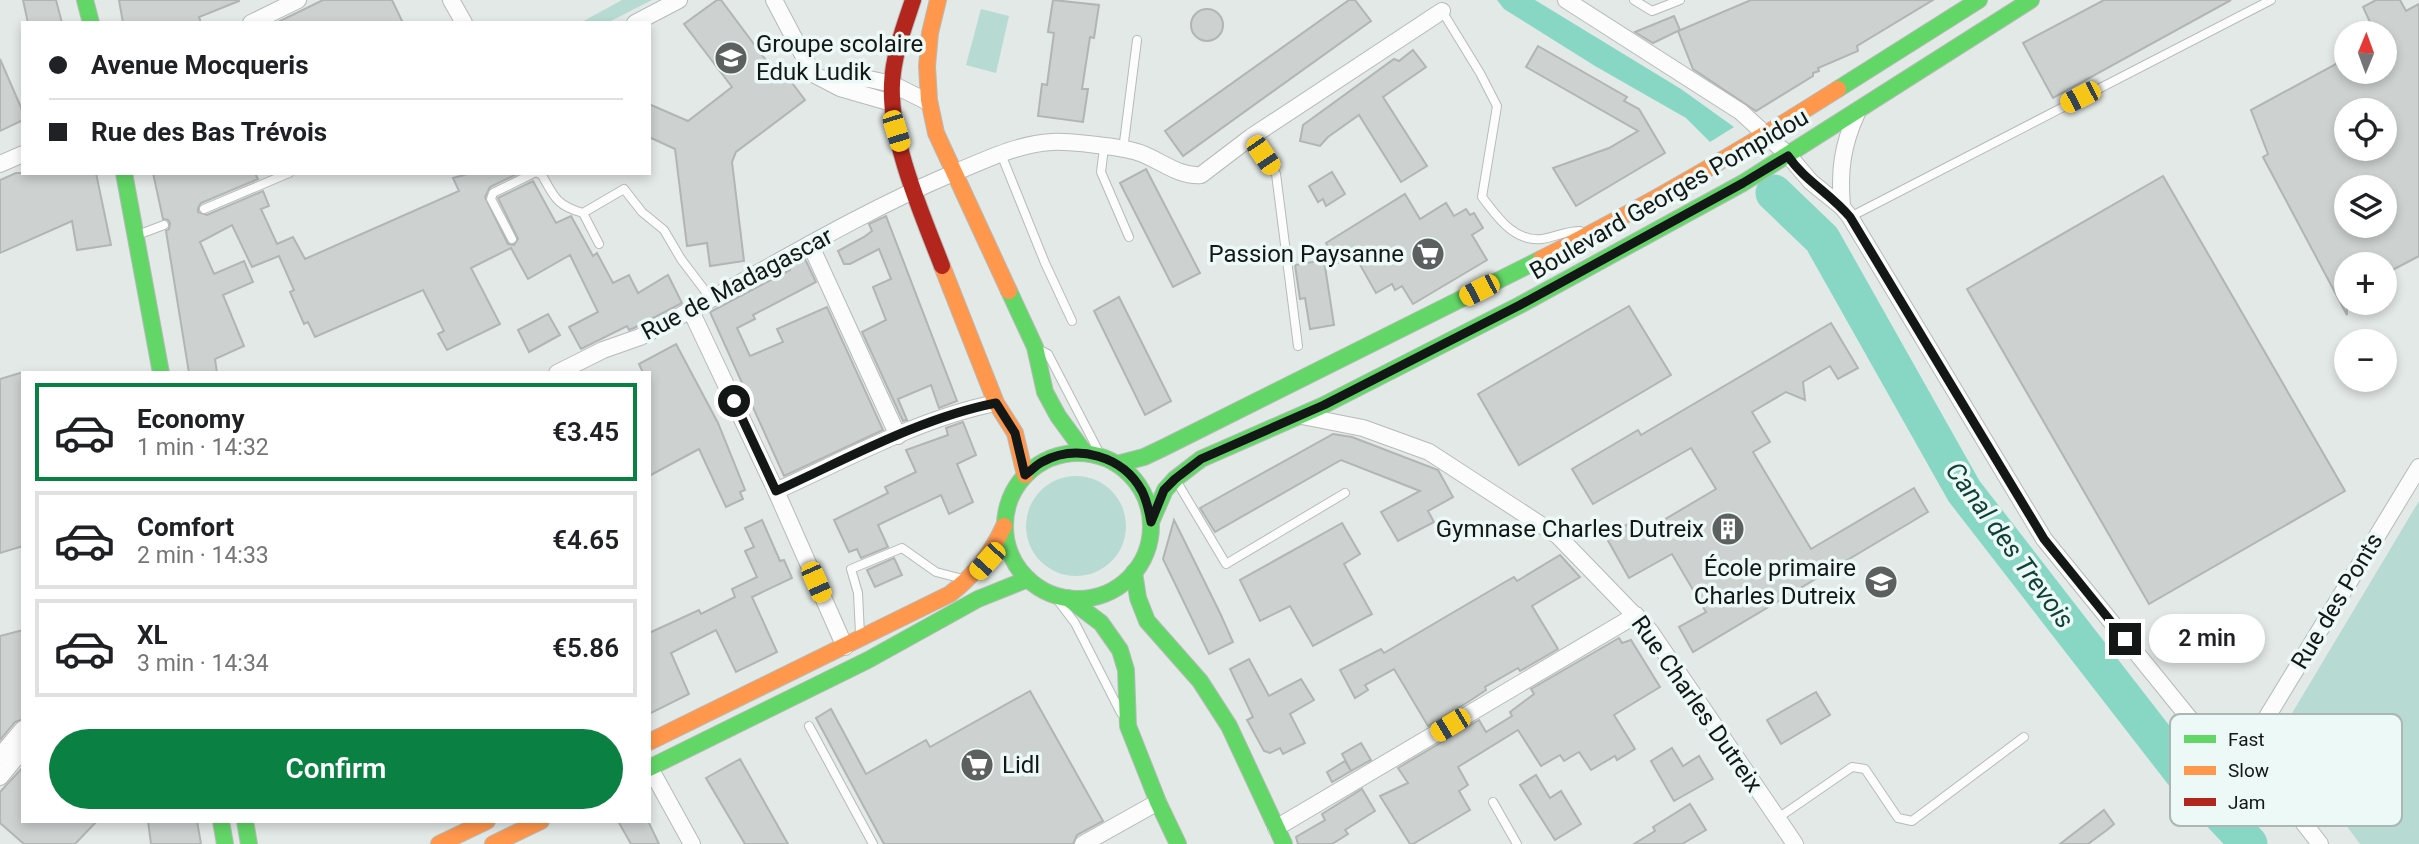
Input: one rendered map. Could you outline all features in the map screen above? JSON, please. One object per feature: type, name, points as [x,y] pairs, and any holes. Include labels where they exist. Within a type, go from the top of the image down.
[{"type":"main road","points":[[85,0],[90,21]]},
{"type":"main road","points":[[913,0],[901,37],[892,84],[896,131],[914,191],[996,403],[1015,433],[1025,475]]},
{"type":"main road","points":[[938,0],[927,52],[928,102],[936,133],[1035,347],[1036,363],[1049,405],[1093,455]]},
{"type":"main road","name":"Boulevard Georges Pompidou","points":[[1117,464],[1144,457],[1163,448],[1600,230],[1765,135],[1979,0]]},
{"type":"main road","name":"Boulevard Georges Pompidou","points":[[1134,572],[1146,553],[1151,522],[1164,490],[1201,459],[1300,415],[1520,305],[1743,183],[2031,0]]},
{"type":"main road","points":[[124,175],[138,235],[161,371]]},
{"type":"main road","points":[[1093,455],[1063,454],[1043,461],[1025,475],[1013,490],[1006,508],[1004,526],[1007,545],[1015,564],[1028,579],[1101,623],[1120,650],[1126,670],[1128,726],[1158,803],[1178,844]]},
{"type":"main road","name":"Boulevard Georges Pompidou","points":[[1093,455],[1117,464],[1130,475],[1141,489],[1151,522]]},
{"type":"main road","points":[[651,741],[950,594],[969,580],[987,561],[1004,526]]},
{"type":"main road","points":[[1060,596],[1086,598],[1104,593],[1121,585],[1134,572]]},
{"type":"main road","points":[[1134,572],[1138,598],[1147,621],[1200,681],[1229,726],[1284,844]]},
{"type":"main road","points":[[651,768],[851,669],[991,592],[1028,579]]},
{"type":"main road","points":[[221,823],[225,844]]},
{"type":"main road","points":[[245,823],[249,844]]},
{"type":"main road","points":[[439,844],[483,823]]},
{"type":"main road","points":[[493,844],[537,823]]},
{"type":"street","points":[[255,21],[298,0]]},
{"type":"street","points":[[451,0],[463,21]]},
{"type":"street","points":[[639,21],[679,0]]},
{"type":"street","points":[[774,0],[813,74],[840,88],[892,103]]},
{"type":"street","points":[[1570,1],[1726,102],[1846,212],[2044,539],[2186,714]]},
{"type":"street","points":[[1251,137],[1442,10]]},
{"type":"street","points":[[813,74],[892,84],[928,102]]},
{"type":"street","points":[[1846,212],[1840,182],[1843,146],[1857,113]]},
{"type":"street","name":"Rue de Madagascar","points":[[561,371],[603,350],[640,337],[810,244],[914,191],[1001,153],[1031,144],[1055,142],[1123,150],[1136,152],[1192,176],[1201,175],[1251,137]]},
{"type":"street","points":[[0,164],[21,155]]},
{"type":"street","points":[[810,244],[898,436]]},
{"type":"street","points":[[691,311],[776,491],[845,647]]},
{"type":"street","points":[[776,491],[898,436],[970,408],[996,403]]},
{"type":"street","name":"Rue Charles Dutreix","points":[[1300,415],[1363,428],[1429,452],[1558,536],[1650,631],[1795,844]]},
{"type":"street","name":"Rue des Ponts","points":[[2269,714],[2419,467]]},
{"type":"street","points":[[1276,828],[1636,615]]},
{"type":"street","points":[[0,756],[21,731]]},
{"type":"street","points":[[0,777],[21,751]]},
{"type":"street","points":[[651,770],[692,844]]},
{"type":"street","points":[[1083,844],[1158,803]]},
{"type":"street","points":[[2306,826],[2320,844]]},
{"type":"lane","points":[[1634,0],[1652,11],[1680,0]]},
{"type":"lane","points":[[1846,212],[2271,0]]},
{"type":"lane","points":[[1442,10],[1497,106],[1482,197],[1506,228],[1520,236],[1540,240],[1571,231],[1600,230]]},
{"type":"lane","points":[[1123,150],[1137,40]]},
{"type":"lane","points":[[1251,137],[1276,174],[1298,346]]},
{"type":"lane","points":[[1104,148],[1101,172],[1129,237]]},
{"type":"lane","points":[[1001,153],[1072,321]]},
{"type":"lane","points":[[204,209],[284,175]]},
{"type":"lane","points":[[512,239],[491,199],[493,193],[532,175]]},
{"type":"lane","points":[[542,175],[555,199],[566,208],[583,213],[599,244]]},
{"type":"lane","points":[[583,213],[624,189],[642,212],[664,230],[681,259],[712,300]]},
{"type":"lane","points":[[138,235],[164,225]]},
{"type":"lane","points":[[1175,479],[1226,564],[1345,493]]},
{"type":"lane","points":[[860,639],[858,593],[851,569],[902,548],[936,572],[969,580]]},
{"type":"lane","points":[[1060,596],[1128,726]]},
{"type":"lane","points":[[809,726],[873,844]]},
{"type":"lane","points":[[1777,818],[1852,767],[1865,769],[1898,818],[1912,821],[2024,737]]},
{"type":"lane","points":[[1493,802],[1517,844]]},
{"type":"shaded area","points":[[622,0],[652,0],[611,21],[584,21]]},
{"type":"shaded area","points":[[1497,0],[1535,0],[1681,89],[1734,127],[1710,142],[1686,118],[1595,66],[1504,9]]},
{"type":"shaded area","points":[[981,9],[1009,16],[996,73],[966,65]]},
{"type":"shaded area","points":[[1076,476],[1095,480],[1111,491],[1122,507],[1126,526],[1122,545],[1111,561],[1095,572],[1076,576],[1057,572],[1041,561],[1030,545],[1026,526],[1030,507],[1041,491],[1057,480]]},
{"type":"shaded area","points":[[2419,501],[2419,844],[2360,844],[2347,826],[2402,826],[2402,714],[2292,714]]},
{"type":"building","points":[[23,0],[56,0],[61,21],[28,21]]},
{"type":"building","points":[[119,0],[239,0],[199,17],[200,21],[123,21]]},
{"type":"building","points":[[323,0],[392,0],[402,21],[280,21]]},
{"type":"building","points":[[717,0],[721,0],[771,67],[777,63],[805,100],[736,152],[732,162],[744,261],[710,266],[707,243],[687,246],[675,149],[651,138],[651,105],[688,121],[732,87],[684,24]]},
{"type":"building","points":[[1053,0],[1099,5],[1094,38],[1090,37],[1082,89],[1088,89],[1083,122],[1038,116],[1042,84],[1047,85],[1054,33],[1048,32]]},
{"type":"building","points":[[1349,0],[1355,0],[1371,21],[1183,156],[1165,131]]},
{"type":"building","points":[[1751,0],[1933,0],[1857,46],[1858,51],[1818,68],[1819,71],[1813,73],[1813,76],[1756,111],[1693,69],[1678,31]]},
{"type":"building","points":[[2104,0],[2231,0],[2053,98],[2023,43]]},
{"type":"building","points":[[2376,0],[2400,0],[2406,11],[2419,4],[2419,256],[2397,268],[2397,252],[2334,252],[2334,291],[2263,157],[2268,154],[2251,110],[2334,65],[2334,84],[2398,84],[2398,21],[2369,21],[2363,7]]},
{"type":"building","points":[[1207,9],[1218,14],[1223,25],[1218,36],[1207,41],[1196,36],[1191,25],[1196,14]]},
{"type":"building","points":[[1674,16],[1680,30],[1653,43],[1635,32]]},
{"type":"building","points":[[1538,46],[1627,97],[1624,101],[1639,109],[1665,153],[1576,206],[1553,168],[1609,148],[1638,131],[1526,67]]},
{"type":"building","points":[[1413,50],[1426,67],[1383,97],[1427,166],[1401,182],[1359,115],[1320,146],[1300,141],[1303,125],[1394,59],[1399,61]]},
{"type":"building","points":[[0,59],[21,107],[21,121],[0,131]]},
{"type":"building","points":[[1146,169],[1200,273],[1173,287],[1120,183]]},
{"type":"building","points":[[1332,172],[1345,194],[1326,206],[1323,199],[1318,202],[1309,186]]},
{"type":"building","points":[[16,173],[96,175],[111,245],[77,250],[72,221],[0,253],[0,180]]},
{"type":"building","points":[[153,175],[256,175],[258,179],[201,203],[198,212],[207,215],[263,191],[269,206],[261,209],[277,244],[293,237],[305,259],[459,191],[453,178],[464,175],[515,175],[490,187],[485,197],[508,244],[514,245],[518,239],[498,198],[533,181],[556,223],[571,216],[593,256],[597,253],[613,283],[629,275],[638,293],[668,275],[682,303],[634,328],[629,330],[627,326],[581,349],[569,327],[598,312],[570,255],[528,279],[511,248],[471,268],[500,324],[447,350],[438,334],[444,331],[423,290],[315,337],[308,322],[304,324],[290,292],[294,290],[279,256],[252,267],[232,225],[200,242],[214,274],[244,261],[253,282],[223,295],[244,346],[215,359],[217,371],[189,371],[166,231],[170,223],[163,219]]},
{"type":"building","points":[[2163,176],[2345,491],[2149,604],[1967,289]]},
{"type":"building","name":"Passion Paysanne","points":[[1405,194],[1420,219],[1446,203],[1454,216],[1466,209],[1470,215],[1474,213],[1483,228],[1472,235],[1487,260],[1413,304],[1402,286],[1395,290],[1392,284],[1376,293],[1354,254],[1338,263],[1326,243]]},
{"type":"building","points":[[886,216],[957,401],[939,408],[931,385],[898,399],[907,420],[903,421],[862,332],[886,320],[873,287],[891,279],[879,249],[850,264],[844,264],[838,251],[864,237],[872,231],[869,224]]},
{"type":"building","points":[[805,259],[816,282],[753,315],[755,319],[737,328],[750,356],[783,342],[777,329],[827,307],[883,430],[784,476],[710,312],[790,270],[789,268]]},
{"type":"building","points":[[1324,260],[1334,325],[1310,329],[1305,298],[1300,299],[1295,265]]},
{"type":"building","points":[[1119,297],[1171,401],[1145,415],[1094,311]]},
{"type":"building","points":[[1629,306],[1671,375],[1519,465],[1478,394]]},
{"type":"building","points":[[548,314],[560,335],[529,352],[518,330]]},
{"type":"building","points":[[1831,323],[1858,368],[1838,379],[1830,366],[1803,382],[1805,400],[1786,392],[1752,412],[1770,442],[1753,452],[1811,549],[1914,488],[1928,512],[1693,652],[1679,627],[1706,612],[1672,554],[1629,578],[1606,537],[1628,524],[1635,537],[1716,489],[1691,448],[1593,504],[1572,469],[1638,430],[1641,435]]},
{"type":"building","points":[[676,344],[718,423],[745,490],[740,492],[743,499],[726,507],[699,449],[651,475],[651,371],[642,371],[639,364]]},
{"type":"building","points":[[21,373],[21,547],[0,553],[0,379]]},
{"type":"building","points":[[963,422],[976,455],[957,464],[973,502],[949,514],[941,495],[878,525],[888,547],[861,558],[857,549],[849,552],[834,520],[888,493],[885,487],[916,472],[906,450],[948,435],[946,428]]},
{"type":"building","points":[[1333,434],[1352,437],[1438,470],[1453,497],[1428,511],[1434,522],[1398,541],[1381,512],[1420,491],[1341,460],[1215,532],[1200,508]]},
{"type":"building","points":[[762,520],[780,561],[784,560],[792,578],[752,597],[777,652],[736,672],[716,630],[671,653],[689,694],[651,713],[651,632],[699,610],[701,614],[735,597],[732,589],[757,577],[745,551],[754,547],[745,528]]},
{"type":"building","points":[[1174,520],[1233,642],[1209,654],[1163,559]]},
{"type":"building","points":[[1342,523],[1360,554],[1344,564],[1372,614],[1313,646],[1290,606],[1260,621],[1240,580]]},
{"type":"building","points":[[1560,555],[1580,577],[1532,606],[1558,649],[1485,687],[1486,690],[1428,726],[1394,669],[1365,685],[1368,690],[1355,698],[1340,670],[1381,649],[1384,653],[1505,582],[1514,577],[1517,581]]},
{"type":"building","points":[[894,558],[902,575],[875,587],[867,570]]},
{"type":"building","points":[[21,631],[21,720],[15,722],[0,740],[0,636]]},
{"type":"building","points":[[1619,638],[1622,643],[1631,640],[1660,687],[1614,715],[1635,749],[1617,760],[1615,756],[1591,770],[1579,752],[1564,761],[1560,755],[1541,766],[1518,730],[1458,767],[1468,785],[1459,791],[1470,810],[1410,844],[1380,796],[1408,783],[1398,768],[1479,720],[1486,732],[1512,716],[1510,712],[1534,694],[1531,689]]},
{"type":"building","points":[[1249,659],[1269,696],[1301,679],[1314,700],[1290,714],[1305,743],[1283,754],[1280,748],[1270,753],[1264,751],[1247,720],[1253,717],[1230,669]]},
{"type":"building","name":"Lidl","points":[[1030,691],[1103,821],[1077,835],[1073,844],[884,844],[816,718],[831,709],[866,774],[926,740],[930,747]]},
{"type":"building","points":[[1816,692],[1830,715],[1781,744],[1767,720]]},
{"type":"building","points":[[1361,743],[1371,760],[1351,771],[1342,754]]},
{"type":"building","points":[[1672,748],[1683,766],[1699,756],[1713,779],[1674,801],[1651,761]]},
{"type":"building","points":[[740,759],[788,844],[745,844],[706,778]]},
{"type":"building","points":[[1345,761],[1351,771],[1332,782],[1327,772]]},
{"type":"building","points":[[21,769],[21,823],[95,823],[75,844],[24,844],[0,823],[0,792]]},
{"type":"building","points":[[1536,775],[1550,798],[1561,791],[1581,824],[1555,840],[1520,785]]},
{"type":"building","points":[[1362,789],[1375,811],[1345,830],[1348,834],[1332,844],[1298,844],[1296,837],[1325,820],[1322,814]]},
{"type":"building","points":[[1690,804],[1706,830],[1682,844],[1634,844],[1655,831],[1653,827]]},
{"type":"building","points":[[2104,810],[2114,824],[2107,830],[2088,844],[2060,844]]},
{"type":"building","points":[[148,823],[197,823],[201,844],[151,844]]},
{"type":"building","points":[[619,823],[649,823],[659,844],[631,844]]},
{"type":"waterway","name":"Canal des Trevois","points":[[1774,193],[1822,239],[1964,491],[2170,757]]},
{"type":"waterway","name":"Canal des Trevois","points":[[2232,826],[2249,844]]},
{"type":"traffic: fast","points":[[85,0],[90,21]]},
{"type":"traffic: fast","points":[[1838,89],[1979,0]]},
{"type":"traffic: fast","points":[[1151,522],[1165,490],[1201,459],[1324,405],[1520,305],[1743,183],[2031,0]]},
{"type":"traffic: fast","points":[[124,175],[161,371]]},
{"type":"traffic: fast","points":[[1117,464],[1144,457],[1163,448],[1541,259]]},
{"type":"traffic: fast","points":[[1009,291],[1035,347],[1045,392],[1058,416],[1085,453]]},
{"type":"traffic: fast","points":[[1078,453],[1106,459],[1129,475],[1145,498],[1151,526],[1145,554],[1129,577],[1106,593],[1078,599],[1050,593],[1027,577],[1011,554],[1005,526],[1011,498],[1027,475],[1050,459],[1078,453]]},
{"type":"traffic: fast","points":[[1134,572],[1138,598],[1147,621],[1200,681],[1229,726],[1284,844]]},
{"type":"traffic: fast","points":[[651,767],[868,660],[978,599],[1028,579]]},
{"type":"traffic: fast","points":[[1068,598],[1101,623],[1120,650],[1126,670],[1128,726],[1178,844]]},
{"type":"traffic: fast","points":[[221,823],[225,844]]},
{"type":"traffic: fast","points":[[245,823],[249,844]]},
{"type":"traffic: slow","points":[[938,0],[930,33],[927,66],[929,100],[936,133],[1009,291]]},
{"type":"traffic: slow","points":[[1541,259],[1692,178],[1838,89]]},
{"type":"traffic: slow","points":[[942,266],[996,403],[1015,433],[1025,475]]},
{"type":"traffic: slow","points":[[651,741],[950,594],[982,563],[1004,526]]},
{"type":"traffic: slow","points":[[439,844],[483,823]]},
{"type":"traffic: slow","points":[[493,844],[537,823]]},
{"type":"traffic: jam","points":[[913,0],[894,63],[892,106],[908,176],[942,266]]},
{"type":"place","name":"Groupe scolaire Eduk Ludik","points":[[731,58]]},
{"type":"place","name":"Passion Paysanne","points":[[1428,254]]},
{"type":"place","name":"Gymnase Charles Dutreix","points":[[1728,529]]},
{"type":"place","name":"École primaire Charles Dutreix","points":[[1881,582]]},
{"type":"place","name":"Lidl","points":[[977,765]]},
{"type":"route","points":[[734,401],[776,491],[898,436],[970,408],[996,403],[1015,433],[1025,475],[1043,461],[1063,454],[1086,453],[1101,456],[1117,464],[1141,489],[1151,522],[1164,490],[1201,459],[1324,405],[1520,305],[1788,156],[1811,182],[1850,217],[2044,539],[2125,639]]}]
